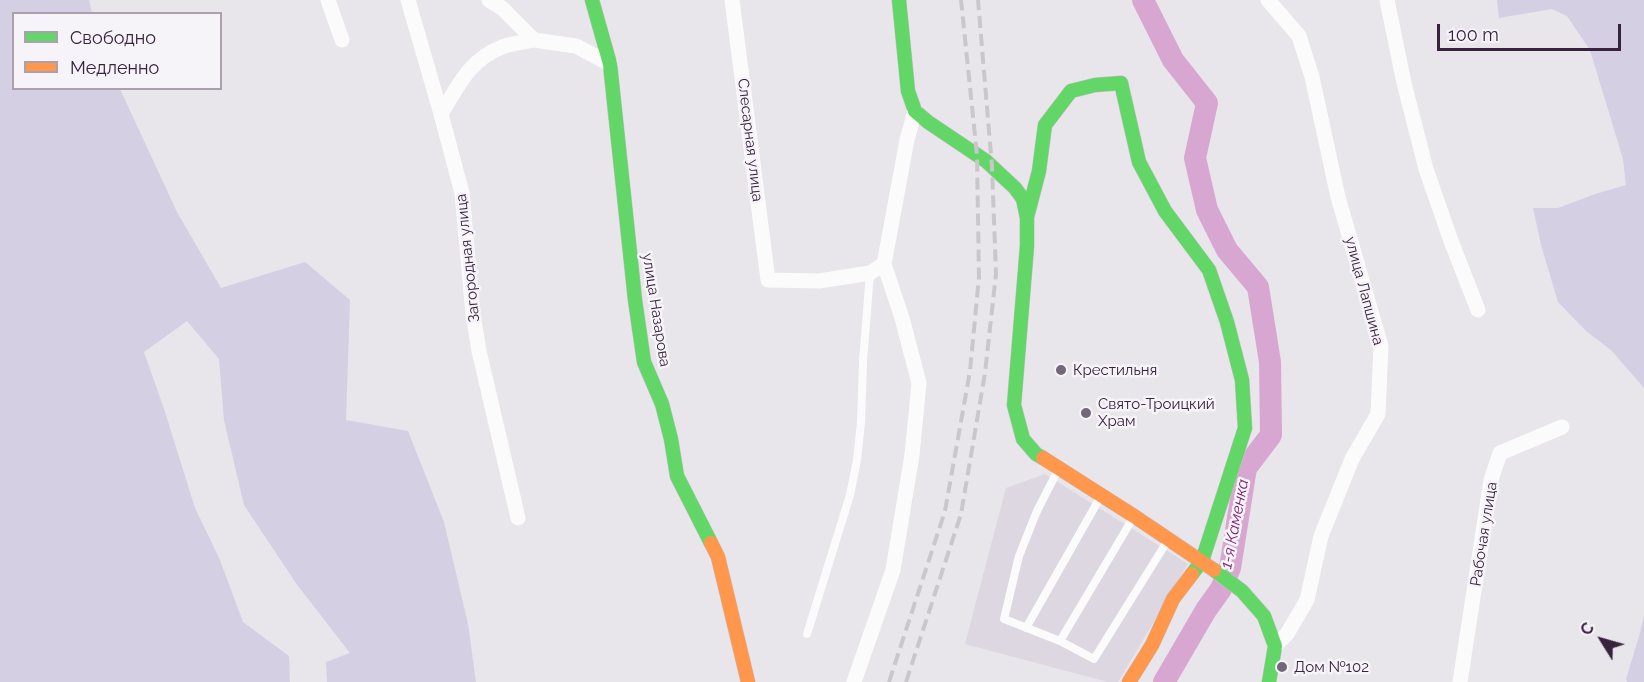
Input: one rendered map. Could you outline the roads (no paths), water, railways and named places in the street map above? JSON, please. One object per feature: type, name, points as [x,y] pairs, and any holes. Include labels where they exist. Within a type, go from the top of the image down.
[{"type":"street","points":[[328,0],[342,40]]},
{"type":"street","name":"Загородная улица","points":[[408,0],[462,194],[473,314],[479,351],[518,518]]},
{"type":"street","points":[[489,0],[502,8],[534,40]]},
{"type":"street","name":"улица Назарова","points":[[592,0],[610,64],[635,300],[644,362],[662,404],[677,476],[718,557],[748,682]]},
{"type":"street","name":"Слесарная улица","points":[[732,0],[768,280],[819,280],[870,273]]},
{"type":"street","points":[[899,0],[908,91],[915,111],[986,161],[1015,188],[1023,199],[1027,218]]},
{"type":"street","name":"улица Лапшина","points":[[1268,0],[1299,36],[1312,77],[1338,197],[1381,346],[1378,414],[1352,459],[1321,536],[1307,600],[1287,634],[1275,646],[1269,682]]},
{"type":"street","points":[[1388,0],[1404,83],[1426,169],[1478,310]]},
{"type":"street","points":[[441,114],[468,70],[485,56],[503,47],[534,40],[576,46],[610,64]]},
{"type":"street","points":[[1129,682],[1152,645],[1173,598],[1202,561],[1245,428],[1242,380],[1227,322],[1209,270],[1166,211],[1139,162],[1121,83],[1095,85],[1071,91],[1045,125],[1039,171],[1027,218],[1023,305],[1014,405],[1023,439],[1036,454],[1202,561],[1242,591],[1264,616],[1275,646]]},
{"type":"street","points":[[854,682],[893,570],[912,455],[919,383],[902,318],[884,264],[907,140],[915,111]]},
{"type":"street","points":[[870,273],[884,264]]},
{"type":"street","name":"Рабочая улица","points":[[1460,682],[1491,480],[1500,453],[1562,427]]},
{"type":"lane","points":[[807,634],[850,495],[857,460],[870,273]]},
{"type":"lane","points":[[1059,469],[1037,511],[1019,556],[1004,619],[1060,641],[1094,659],[1168,539]]},
{"type":"lane","points":[[1026,628],[1101,495]]},
{"type":"lane","points":[[1060,641],[1134,516]]},
{"type":"waterway","name":"1-я Каменка","points":[[1143,0],[1173,60],[1207,103],[1195,158],[1207,210],[1227,250],[1258,287],[1270,362],[1271,435],[1246,468],[1230,568],[1221,589],[1206,610],[1164,682]]},
{"type":"railway","points":[[889,682],[945,511],[970,371],[979,277],[977,155],[961,0]]},
{"type":"railway","points":[[906,682],[961,514],[985,373],[996,274],[992,167],[978,0]]},
{"type":"place","name":"Крестильня","points":[[1061,370]]},
{"type":"place","name":"Свято-Троицкий Храм","points":[[1086,413]]},
{"type":"place","name":"Дом №102","points":[[1282,667]]}]
